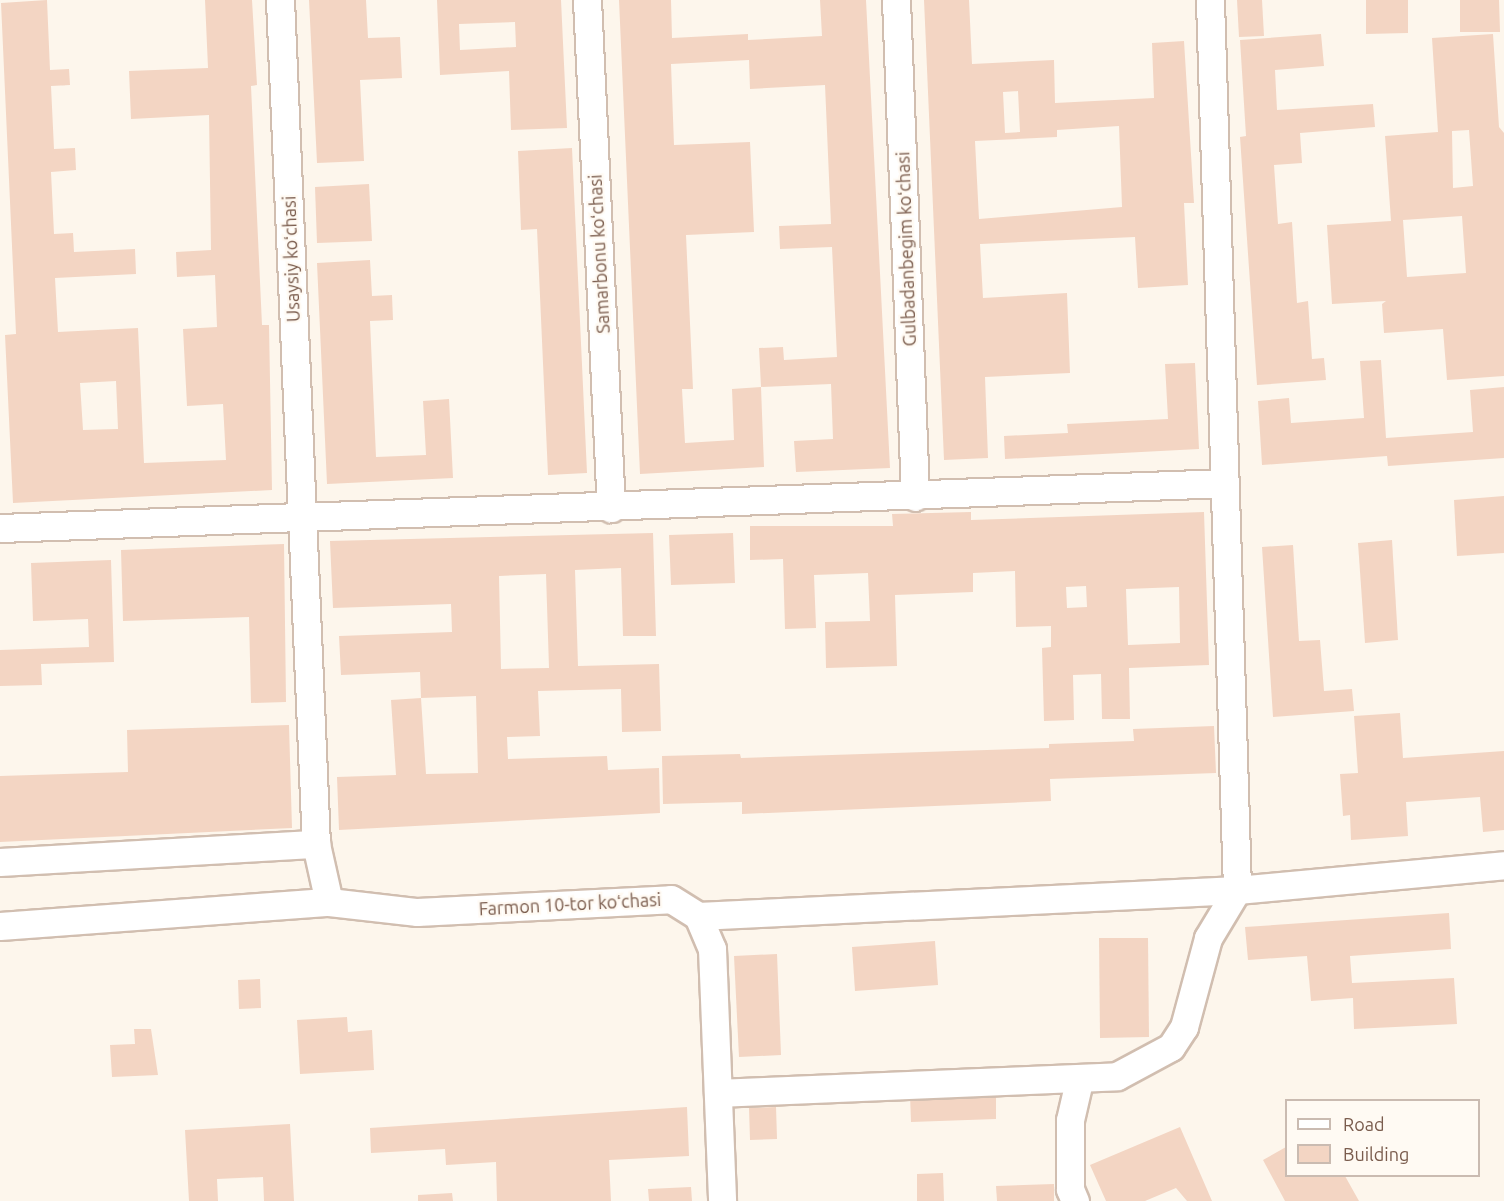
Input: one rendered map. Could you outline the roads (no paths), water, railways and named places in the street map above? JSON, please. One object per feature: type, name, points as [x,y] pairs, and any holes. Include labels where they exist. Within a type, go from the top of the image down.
[{"type":"street","name":"Usaysiy koʻchasi","points":[[280,0],[316,844],[329,902]]},
{"type":"street","name":"Samarbonu koʻchasi","points":[[587,0],[610,508]]},
{"type":"street","name":"Gulbadanbegim koʻchasi","points":[[896,0],[915,497]]},
{"type":"street","points":[[718,1093],[1079,1081],[1117,1076],[1171,1047],[1184,1027],[1208,938],[1237,890],[1210,0]]},
{"type":"street","points":[[0,528],[915,497],[1225,483]]},
{"type":"street","points":[[0,862],[316,844]]},
{"type":"street","points":[[722,1201],[712,949],[698,916],[1237,890],[1504,865]]},
{"type":"street","name":"Farmon 10-tor koʻchasi","points":[[0,926],[329,902],[417,912],[671,899],[698,916]]},
{"type":"street","points":[[1075,1201],[1070,1189],[1070,1120],[1079,1081]]}]
